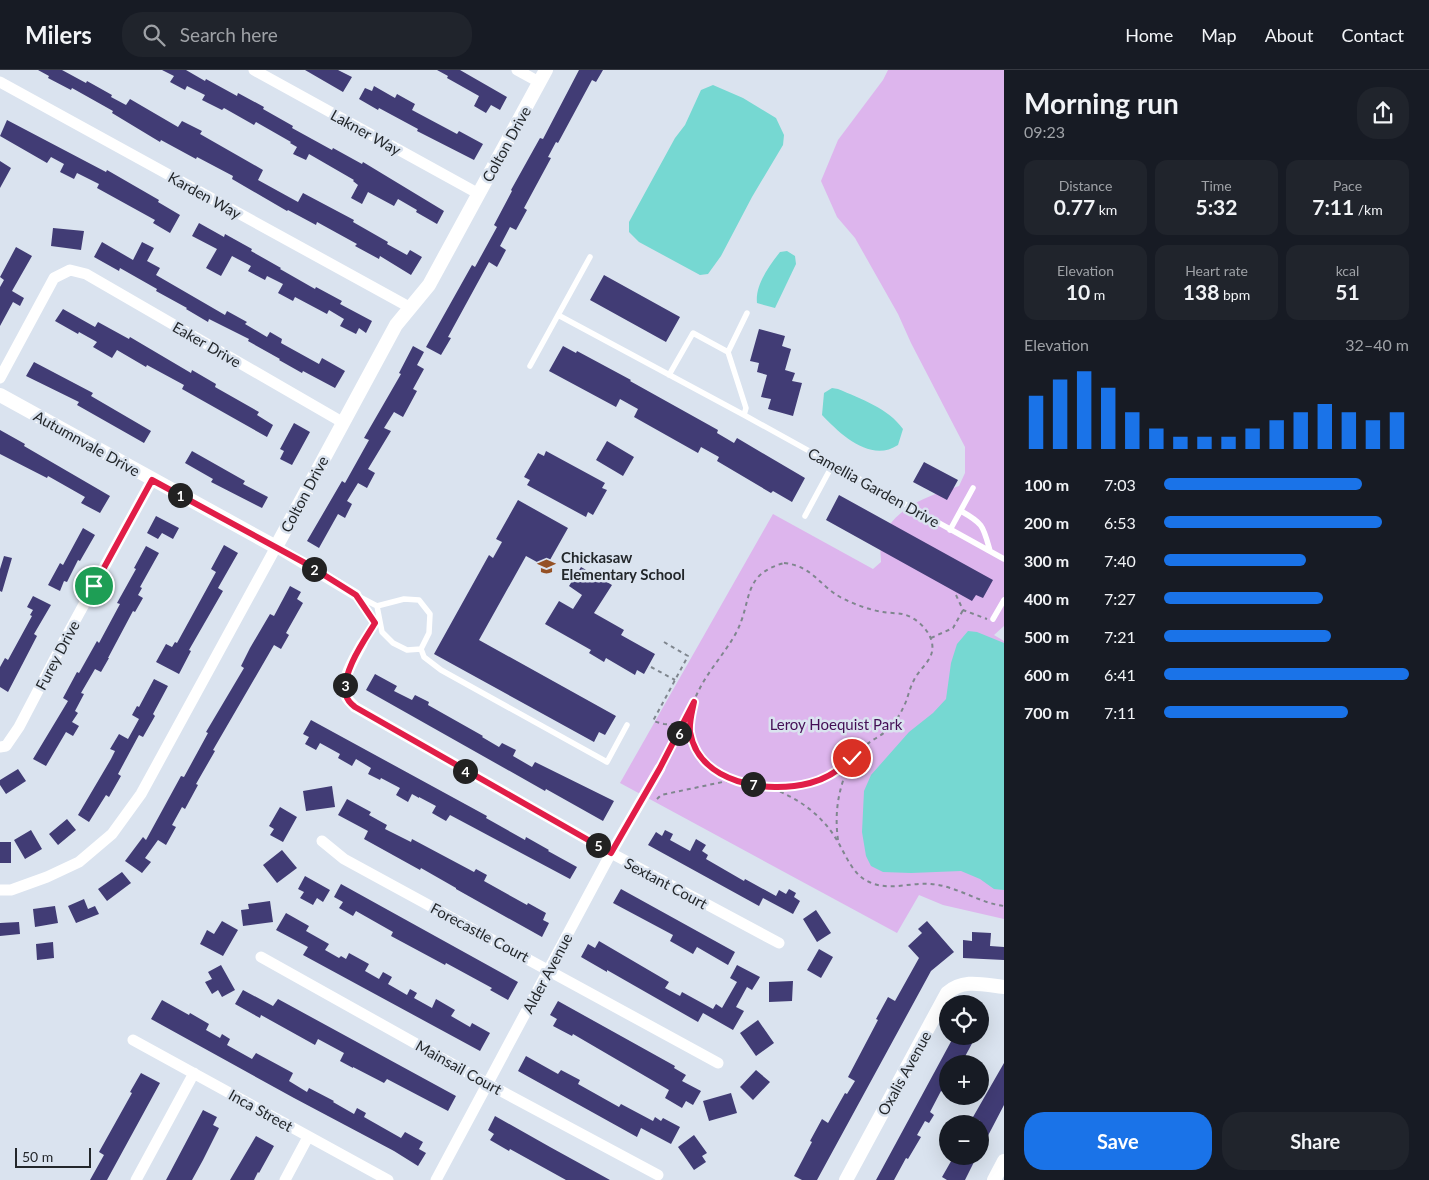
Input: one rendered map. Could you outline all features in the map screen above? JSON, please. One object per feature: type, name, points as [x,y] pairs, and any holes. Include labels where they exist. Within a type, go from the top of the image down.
[{"type":"street","name":"Lakner Way","points":[[254,70],[478,194]]},
{"type":"street","points":[[517,70],[539,82]]},
{"type":"street","name":"Colton Drive","points":[[0,890],[11,890],[48,877],[79,862],[112,834],[141,794],[396,325],[429,286],[546,70]]},
{"type":"street","name":"Karden Way","points":[[0,82],[411,308]]},
{"type":"street","name":"Eaker Drive","points":[[0,378],[54,278],[70,270],[86,274],[342,422]]},
{"type":"street","name":"Autumnvale Drive","points":[[0,395],[305,563],[356,595]]},
{"type":"street","name":"Furey Drive","points":[[0,747],[6,746],[19,727],[152,480]]},
{"type":"street","name":"Autumnvale Drive","points":[[283,533],[294,552],[305,563]]},
{"type":"street","name":"Sextant Court","points":[[362,644],[345,683],[346,697],[355,707],[611,853],[779,943]]},
{"type":"street","name":"Alder Avenue","points":[[436,1180],[611,853],[660,768]]},
{"type":"street","name":"Forecastle Court","points":[[322,841],[344,859],[718,1063]]},
{"type":"street","name":"Mainsail Court","points":[[261,957],[488,1084],[658,1175]]},
{"type":"street","name":"Oxalis Avenue","points":[[846,1180],[947,993],[954,987],[970,983],[1004,986]]},
{"type":"street","name":"Inca Street","points":[[133,1040],[388,1180]]},
{"type":"street","points":[[136,1180],[194,1073]]},
{"type":"street","points":[[285,1180],[308,1137]]},
{"type":"street","points":[[994,1180],[1004,1161]]},
{"type":"lane","points":[[530,366],[590,257]]},
{"type":"lane","points":[[728,352],[747,313]]},
{"type":"lane","name":"Camellia Garden Drive","points":[[558,315],[744,415],[1004,559]]},
{"type":"lane","points":[[669,375],[693,332],[728,352],[746,408],[744,415]]},
{"type":"lane","points":[[805,516],[833,464]]},
{"type":"lane","points":[[950,530],[973,488]]},
{"type":"lane","points":[[961,511],[977,520],[983,526],[990,551]]},
{"type":"lane","points":[[356,595],[377,606],[404,599],[419,600],[430,614],[429,633],[421,649],[424,657],[441,670],[607,762],[627,725]]},
{"type":"lane","points":[[993,619],[1004,600]]},
{"type":"lane","points":[[377,606],[382,632],[394,643],[407,650],[421,649]]},
{"type":"path","points":[[660,768],[704,681],[736,633],[754,581],[770,567],[784,563],[796,564],[809,571],[828,589],[842,598],[881,612],[913,617],[923,626],[930,638],[932,653],[914,679],[906,704],[900,715],[885,732],[866,744],[834,773],[811,783],[790,787],[762,785],[732,780],[721,776],[702,759],[696,750],[690,732],[690,719],[694,702]]},
{"type":"path","points":[[956,595],[963,610],[974,613],[982,618],[993,619]]},
{"type":"path","points":[[930,638],[954,628],[963,610]]},
{"type":"path","points":[[362,644],[375,623]]},
{"type":"path","points":[[664,642],[688,656],[653,721],[664,724],[683,725]]},
{"type":"path","points":[[651,667],[675,680]]},
{"type":"path","points":[[838,842],[836,820],[838,803],[846,772],[852,758]]},
{"type":"path","points":[[657,799],[661,795],[732,780]]},
{"type":"path","points":[[762,785],[781,791],[798,800],[814,812],[827,825],[847,859],[867,881],[882,886],[931,884],[1004,906]]},
{"type":"green space","name":"Leroy Hoequist Park","points":[[888,70],[1004,70],[1004,626],[994,635],[1004,641],[1004,919],[943,905],[919,895],[897,933],[620,783],[773,514],[873,569],[881,562],[881,542],[895,518],[925,498],[959,486],[965,473],[965,447],[898,314],[855,238],[837,217],[821,181],[838,140],[883,80]]},
{"type":"shaded area","points":[[713,85],[743,98],[776,118],[784,135],[783,145],[752,197],[721,256],[708,274],[700,275],[639,242],[629,232],[629,222],[675,138],[685,125],[701,90]]},
{"type":"shaded area","points":[[787,251],[795,256],[796,264],[775,308],[757,303],[760,283],[771,263],[780,252]]},
{"type":"shaded area","points":[[832,388],[865,401],[890,415],[903,429],[898,445],[888,450],[877,451],[867,449],[838,431],[822,415],[824,393]]},
{"type":"shaded area","points":[[968,631],[977,632],[1004,643],[1004,890],[994,889],[980,879],[961,871],[883,872],[871,866],[866,856],[862,832],[864,791],[871,775],[909,732],[933,713],[946,699],[951,663],[957,644]]},
{"type":"building","points":[[38,70],[62,70],[86,83],[87,81],[126,105],[130,99],[178,127],[182,121],[202,131],[200,134],[263,170],[258,180],[298,202],[303,193],[354,220],[353,222],[407,255],[410,250],[422,257],[411,275],[380,256],[379,259],[355,246],[357,244],[317,222],[316,225],[287,211],[232,179],[233,176],[161,140],[160,142],[112,113],[113,111],[72,88],[71,90],[48,78],[49,76]]},
{"type":"building","points":[[162,70],[186,70],[237,96],[238,93],[264,107],[263,109],[293,126],[292,128],[332,150],[333,148],[362,164],[363,162],[444,211],[437,224],[398,199],[394,206],[368,192],[362,204],[351,198],[358,185],[354,180],[309,154],[306,160],[293,154],[297,147],[291,142],[256,122],[254,125],[224,108],[222,110],[202,100],[205,95],[187,86],[185,90],[170,82],[174,76]]},
{"type":"building","points":[[305,70],[338,70],[352,77],[343,92]]},
{"type":"building","points":[[437,70],[460,70],[507,97],[500,110],[491,105],[486,113],[474,106],[479,96],[447,78],[448,76]]},
{"type":"building","points":[[579,70],[603,70],[596,82],[592,80],[558,143],[556,142],[548,157],[551,158],[524,208],[527,210],[516,230],[510,227],[500,246],[506,250],[497,267],[489,262],[448,337],[451,338],[441,355],[426,347],[472,265],[475,267],[497,227],[494,225],[511,190],[540,138],[543,139]]},
{"type":"building","points":[[374,86],[395,98],[397,94],[415,104],[412,110],[457,134],[459,131],[483,144],[474,160],[359,99],[365,88],[372,91]]},
{"type":"building","points":[[7,120],[106,172],[107,170],[159,200],[158,202],[180,215],[170,233],[153,223],[155,220],[97,188],[99,184],[77,173],[74,179],[60,172],[64,164],[51,157],[47,163],[0,136]]},
{"type":"building","points":[[0,161],[11,168],[0,188]]},
{"type":"building","points":[[199,223],[224,237],[225,234],[252,249],[251,251],[280,269],[315,289],[316,287],[342,301],[340,304],[372,321],[366,333],[359,328],[356,334],[340,326],[344,319],[329,310],[327,314],[295,297],[293,301],[278,293],[283,284],[267,276],[265,280],[248,271],[251,266],[232,256],[221,276],[206,268],[217,249],[192,236]]},
{"type":"building","points":[[53,228],[84,231],[81,250],[51,246]]},
{"type":"building","points":[[102,242],[133,260],[142,242],[154,248],[147,261],[160,268],[156,275],[225,315],[227,311],[247,322],[245,324],[267,337],[270,332],[282,339],[281,343],[319,364],[322,358],[345,371],[335,388],[303,371],[302,373],[248,341],[249,339],[209,319],[208,322],[156,291],[157,289],[120,268],[119,271],[94,257]]},
{"type":"building","points":[[16,247],[32,256],[12,291],[24,298],[20,306],[13,302],[0,326],[0,287],[4,280],[0,277]]},
{"type":"building","points":[[604,275],[680,317],[666,342],[590,300]]},
{"type":"building","points":[[63,309],[95,327],[98,322],[129,339],[130,337],[191,373],[192,370],[216,384],[215,387],[259,412],[257,415],[273,425],[267,437],[182,389],[184,385],[147,365],[146,367],[117,350],[112,358],[93,347],[97,342],[55,321]]},
{"type":"building","points":[[759,329],[785,336],[782,346],[791,349],[785,370],[795,373],[792,381],[802,383],[793,416],[768,409],[771,399],[761,397],[767,375],[757,372],[759,363],[750,361]]},
{"type":"building","points":[[413,346],[424,352],[417,365],[424,369],[413,389],[417,391],[403,417],[394,412],[384,428],[391,431],[368,469],[375,473],[367,488],[358,483],[347,501],[352,504],[345,518],[338,514],[319,548],[307,541],[342,481],[345,483],[369,440],[364,438],[401,374],[399,373]]},
{"type":"building","points":[[563,346],[576,353],[577,351],[631,380],[718,430],[717,433],[734,443],[737,438],[805,478],[792,502],[773,491],[771,493],[717,461],[719,457],[701,447],[698,453],[634,417],[638,409],[620,399],[616,407],[549,371]]},
{"type":"building","points":[[34,362],[93,393],[91,396],[151,431],[144,443],[77,405],[79,402],[26,376]]},
{"type":"building","points":[[294,423],[310,432],[292,465],[280,459],[284,451],[280,449]]},
{"type":"building","points":[[0,430],[110,496],[100,513],[81,503],[85,497],[48,476],[47,478],[0,454]]},
{"type":"building","points":[[607,441],[634,457],[623,476],[596,460]]},
{"type":"building","points":[[192,451],[245,481],[243,484],[268,497],[262,508],[211,482],[213,479],[185,463]]},
{"type":"building","points":[[546,451],[605,483],[602,488],[607,490],[593,515],[588,512],[586,517],[527,485],[530,480],[524,477],[538,453],[544,456]]},
{"type":"building","points":[[924,462],[958,480],[947,500],[913,482]]},
{"type":"building","points":[[839,495],[993,580],[983,598],[976,595],[972,601],[826,520]]},
{"type":"building","points":[[518,500],[568,528],[546,567],[526,556],[479,640],[616,716],[605,735],[599,732],[594,742],[434,654],[489,555],[493,558],[502,542],[496,539]]},
{"type":"building","points":[[156,516],[179,528],[173,539],[162,533],[158,539],[147,533]]},
{"type":"building","points":[[83,528],[95,535],[80,561],[78,560],[67,582],[64,581],[60,591],[48,585],[60,563],[63,565]]},
{"type":"building","points":[[224,545],[238,553],[218,588],[223,591],[189,650],[191,651],[179,674],[156,662],[166,644],[172,647],[175,642],[177,643],[216,572],[211,569]]},
{"type":"building","points":[[146,546],[159,553],[140,587],[142,588],[138,595],[143,598],[135,612],[133,611],[101,672],[95,669],[81,693],[84,694],[75,711],[78,713],[72,722],[79,726],[73,736],[66,732],[46,766],[33,759],[68,701],[63,698],[77,672],[79,673],[97,641],[99,643],[120,604],[117,603],[136,569],[134,568]]},
{"type":"building","points":[[4,556],[12,558],[2,592],[0,591],[0,569]]},
{"type":"building","points":[[581,567],[612,585],[594,613],[624,630],[621,635],[655,654],[644,674],[637,670],[635,675],[606,658],[604,662],[589,653],[591,650],[545,624],[559,601],[573,609],[582,595],[569,586]]},
{"type":"building","points":[[290,586],[301,592],[297,599],[303,603],[286,633],[289,635],[281,649],[274,645],[213,750],[215,751],[196,784],[198,785],[185,809],[182,807],[172,825],[176,827],[166,845],[158,840],[145,858],[151,862],[142,873],[125,861],[143,837],[146,840],[181,776],[184,777],[208,733],[206,732],[244,668],[241,666],[250,648],[270,614],[274,616]]},
{"type":"building","points":[[33,596],[51,605],[34,634],[37,636],[8,692],[0,687],[0,667],[5,658],[8,660],[32,616],[30,615],[33,610],[27,607]]},
{"type":"building","points":[[375,674],[397,686],[394,691],[412,700],[415,695],[429,702],[428,705],[499,747],[502,743],[516,750],[513,756],[532,767],[535,762],[614,801],[603,821],[546,789],[545,791],[366,690]]},
{"type":"building","points":[[154,679],[168,686],[153,714],[155,716],[143,737],[139,735],[118,774],[121,776],[109,797],[106,795],[89,822],[78,815],[111,759],[115,751],[110,749],[119,734],[128,739],[139,719],[132,715],[137,706],[139,707]]},
{"type":"building","points":[[311,720],[487,816],[486,818],[525,840],[526,837],[577,867],[570,879],[450,815],[446,821],[432,813],[436,806],[419,797],[412,794],[408,802],[396,795],[400,788],[381,778],[380,780],[368,774],[371,768],[356,759],[352,766],[338,758],[340,754],[320,743],[316,750],[305,744],[309,737],[303,734]]},
{"type":"building","points":[[18,769],[26,781],[6,794],[0,785],[0,780]]},
{"type":"building","points":[[332,786],[335,807],[306,811],[303,791]]},
{"type":"building","points":[[347,799],[371,812],[369,815],[387,825],[385,829],[411,842],[412,839],[474,872],[476,869],[487,875],[484,881],[527,905],[528,903],[546,913],[543,920],[549,923],[542,937],[421,868],[420,870],[364,839],[368,831],[338,815]]},
{"type":"building","points":[[280,807],[297,817],[283,842],[270,835],[274,829],[269,826]]},
{"type":"building","points":[[67,819],[76,830],[58,845],[49,834]]},
{"type":"building","points":[[31,830],[42,849],[25,859],[14,840]]},
{"type":"building","points":[[665,830],[673,834],[670,840],[690,851],[696,839],[706,845],[702,851],[708,855],[706,859],[744,881],[745,879],[776,896],[779,890],[786,894],[789,889],[796,893],[794,897],[800,901],[793,914],[763,898],[759,906],[648,845],[656,832],[662,836]]},
{"type":"building","points":[[0,842],[11,842],[11,863],[0,863]]},
{"type":"building","points":[[282,850],[297,868],[277,883],[263,865]]},
{"type":"building","points":[[122,872],[131,883],[107,901],[98,889]]},
{"type":"building","points":[[305,876],[330,890],[323,902],[317,898],[313,905],[300,898],[304,892],[298,889]]},
{"type":"building","points":[[341,884],[518,982],[508,1000],[490,990],[492,988],[391,936],[393,932],[356,911],[353,916],[339,908],[343,902],[334,897]]},
{"type":"building","points":[[621,889],[735,952],[728,965],[697,947],[693,954],[670,941],[673,935],[613,903]]},
{"type":"building","points":[[84,899],[88,909],[95,906],[99,914],[76,923],[68,906]]},
{"type":"building","points":[[270,901],[273,922],[243,926],[241,910],[249,909],[248,904]]},
{"type":"building","points":[[55,906],[58,923],[35,927],[33,909]]},
{"type":"building","points":[[816,910],[831,933],[817,942],[803,919]]},
{"type":"building","points":[[286,913],[309,926],[306,931],[329,944],[325,950],[339,958],[341,956],[346,959],[349,953],[369,964],[365,971],[379,979],[383,972],[392,977],[388,984],[407,995],[410,989],[417,993],[414,998],[432,1008],[436,999],[455,1010],[451,1016],[470,1027],[472,1023],[490,1033],[480,1051],[303,955],[308,947],[276,930]]},
{"type":"building","points":[[222,921],[238,930],[223,956],[200,944],[207,930],[214,934]]},
{"type":"building","points":[[927,921],[954,952],[931,971],[817,1180],[802,1180],[794,1176],[822,1119],[828,1123],[845,1093],[847,1094],[855,1081],[848,1077],[888,997],[895,1001],[919,958],[908,946],[922,933],[918,929]]},
{"type":"building","points":[[19,922],[20,934],[0,936],[0,923]]},
{"type":"building","points":[[972,932],[991,933],[990,946],[1004,947],[1004,960],[963,958],[963,940],[972,941]]},
{"type":"building","points":[[599,941],[669,982],[665,988],[680,996],[682,992],[713,1009],[716,1004],[722,1008],[737,982],[730,978],[737,965],[760,977],[752,990],[747,987],[736,1007],[744,1011],[733,1030],[703,1013],[698,1022],[581,957],[588,944],[595,948]]},
{"type":"building","points":[[53,942],[54,958],[37,960],[36,944]]},
{"type":"building","points":[[819,949],[833,957],[821,978],[807,970]]},
{"type":"building","points":[[221,965],[235,990],[222,997],[218,990],[212,994],[205,982],[212,979],[208,972]]},
{"type":"building","points":[[793,981],[792,1001],[769,1002],[769,982]]},
{"type":"building","points":[[243,990],[273,1006],[278,999],[456,1096],[448,1111],[387,1079],[384,1083],[340,1061],[344,1053],[318,1039],[315,1045],[261,1015],[260,1018],[235,1004]]},
{"type":"building","points":[[162,1000],[209,1024],[206,1030],[220,1038],[222,1034],[230,1039],[227,1045],[252,1059],[256,1053],[293,1073],[289,1081],[307,1092],[309,1088],[354,1114],[357,1108],[366,1113],[364,1117],[401,1138],[405,1132],[423,1142],[419,1149],[426,1153],[418,1166],[394,1151],[151,1019]]},
{"type":"building","points":[[558,1001],[675,1066],[674,1068],[686,1075],[682,1081],[701,1091],[693,1105],[686,1101],[682,1108],[665,1098],[669,1090],[573,1034],[572,1036],[553,1026],[557,1019],[550,1015]]},
{"type":"building","points":[[758,1020],[774,1043],[756,1056],[740,1033]]},
{"type":"building","points":[[949,1045],[971,1045],[966,1055],[944,1055]]},
{"type":"building","points":[[526,1056],[558,1074],[561,1070],[580,1080],[578,1084],[619,1107],[621,1104],[653,1121],[655,1117],[661,1121],[663,1118],[680,1127],[671,1144],[641,1128],[637,1137],[518,1071]]},
{"type":"building","points":[[1004,1063],[1004,1105],[989,1134],[989,1115],[974,1115],[980,1105],[989,1105],[989,1089]]},
{"type":"building","points":[[939,1064],[939,1095],[930,1112],[934,1115],[929,1123],[925,1121],[917,1135],[921,1137],[908,1159],[906,1158],[894,1180],[876,1180]]},
{"type":"building","points":[[756,1070],[770,1082],[753,1100],[740,1087]]},
{"type":"building","points":[[141,1073],[160,1083],[107,1180],[90,1180],[104,1155],[99,1152]]},
{"type":"building","points":[[731,1093],[737,1113],[709,1121],[703,1101]]},
{"type":"building","points":[[203,1110],[217,1117],[213,1125],[219,1128],[203,1160],[192,1180],[166,1180]]},
{"type":"building","points":[[495,1116],[610,1180],[566,1180],[510,1149],[509,1151],[490,1140],[494,1134],[488,1130]]},
{"type":"building","points":[[694,1135],[707,1153],[702,1156],[706,1162],[694,1170],[678,1147]]},
{"type":"building","points":[[256,1136],[274,1146],[259,1173],[254,1180],[230,1180]]},
{"type":"building","points":[[949,1165],[972,1165],[965,1180],[947,1180],[942,1177]]},
{"type":"place","name":"Chickasaw Elementary School","points":[[547,566]]},
{"type":"route","points":[[94,586],[152,480],[305,563],[356,595],[375,623],[362,644],[345,683],[346,697],[355,707],[371,718],[611,853],[660,768],[694,702],[690,719],[690,732],[696,750],[711,768],[721,776],[732,780],[748,784],[790,787],[811,783],[827,777],[852,758]]}]
